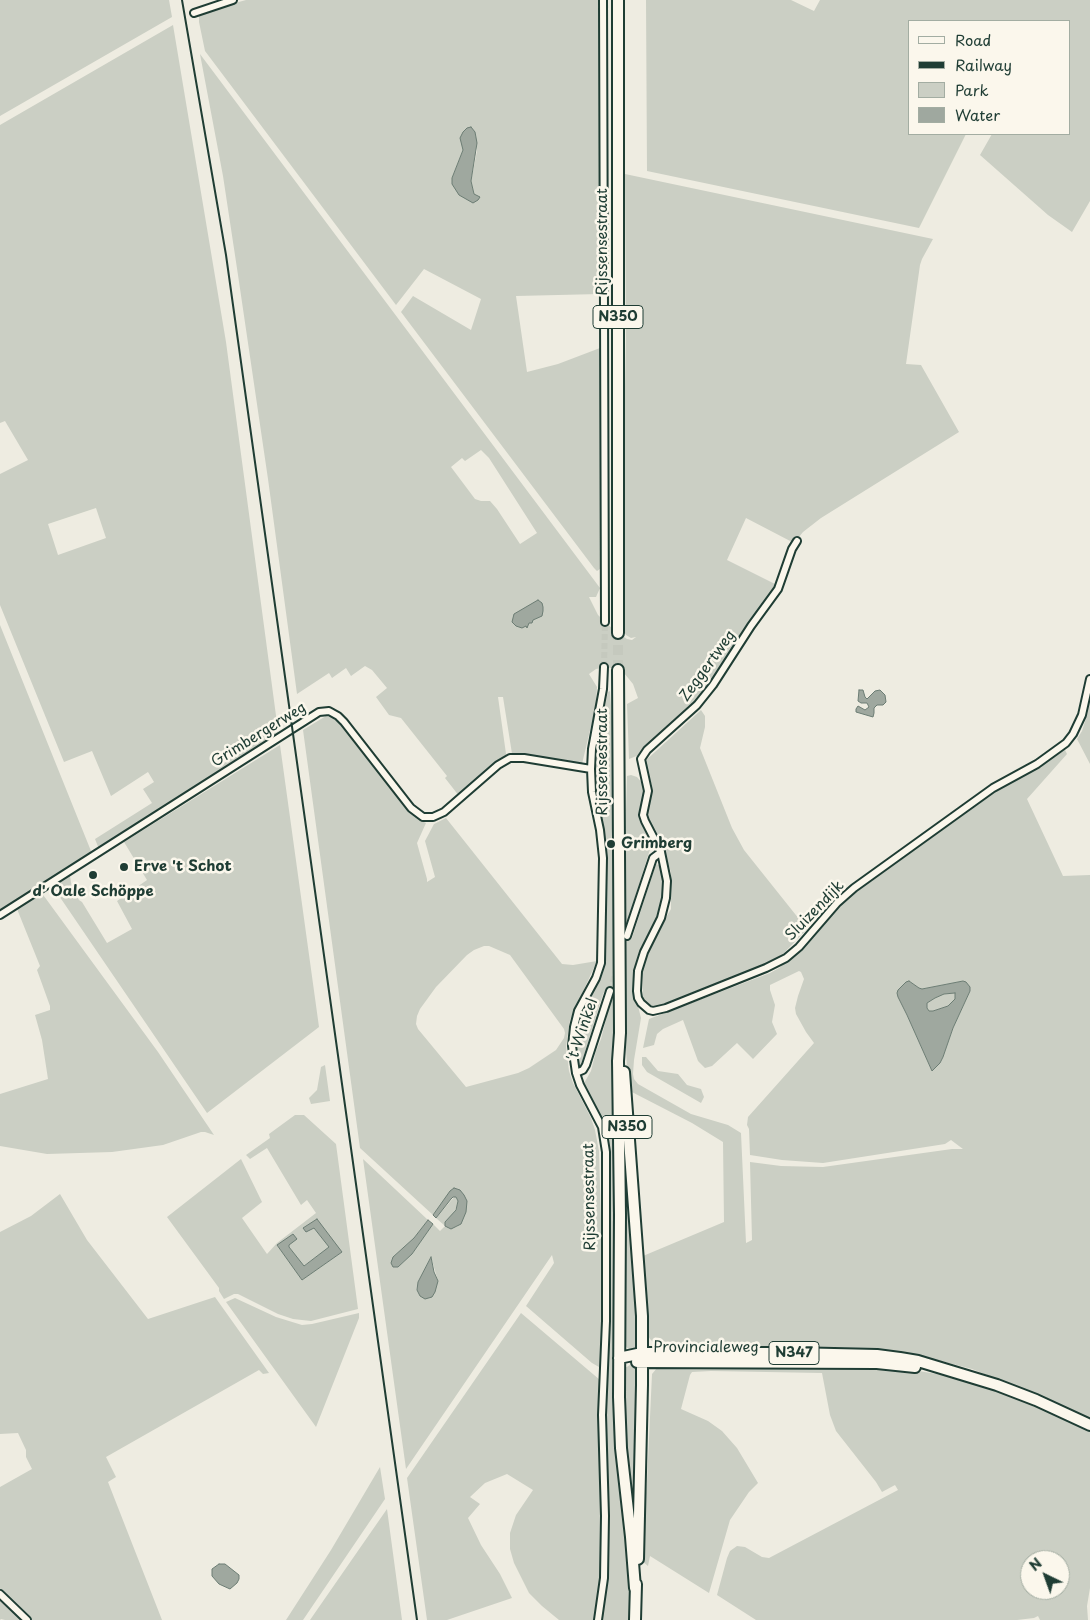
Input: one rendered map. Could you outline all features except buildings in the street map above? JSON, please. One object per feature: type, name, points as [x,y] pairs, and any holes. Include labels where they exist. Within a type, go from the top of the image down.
[{"type":"main road","name":"Rijssensestraat","points":[[618,0],[618,633]]},
{"type":"main road","name":"Rijssensestraat","points":[[618,670],[620,1033],[618,1061],[620,1215],[619,1397],[635,1588]]},
{"type":"main road","name":"Rijssensestraat","points":[[620,1033],[642,1316],[639,1544],[635,1588],[635,1620]]},
{"type":"main road","name":"Provincialeweg","points":[[642,1358],[790,1352],[877,1355],[918,1361],[997,1385],[1036,1400],[1090,1425]]},
{"type":"main road","name":"N347","points":[[619,1358],[642,1358]]},
{"type":"street","points":[[194,13],[233,0]]},
{"type":"street","name":"Rijssensestraat","points":[[604,0],[605,622]]},
{"type":"street","name":"Zeggertweg","points":[[661,852],[643,815],[648,785],[641,758],[647,750],[697,705],[713,685],[751,626],[778,589],[792,549],[797,541]]},
{"type":"street","name":"Rijssensestraat","points":[[598,1620],[604,1578],[605,1516],[602,1415],[606,1321],[606,1152],[602,1127],[576,1074],[572,1046],[574,1027],[582,1003],[598,973],[602,954],[603,858],[590,768],[603,690],[604,667]]},
{"type":"street","name":"Sluizendijk","points":[[661,852],[667,881],[666,898],[661,918],[640,962],[637,984],[639,1001],[644,1007],[653,1011],[666,1008],[766,968],[790,955],[837,903],[854,888],[993,788],[1037,764],[1066,742],[1073,734],[1080,720],[1090,679]]},
{"type":"street","name":"Grimbergerweg","points":[[0,915],[319,712],[329,711],[344,722],[411,808],[423,817],[433,817],[444,812],[498,765],[510,758],[524,758],[590,768]]},
{"type":"street","points":[[627,936],[653,858],[661,852]]},
{"type":"street","name":"'t Winkel","points":[[576,1074],[583,1070],[586,1065],[610,990]]},
{"type":"street","points":[[0,1594],[27,1620]]},
{"type":"green space","points":[[0,0],[169,0],[172,17],[0,116]]},
{"type":"green space","points":[[246,0],[599,0],[600,294],[516,296],[527,372],[558,364],[600,348],[600,569],[597,571],[594,568],[401,312],[413,296],[471,330],[481,299],[424,269],[396,305],[205,51],[199,13]],"holes":[[[475,132],[477,151],[471,181],[474,194],[452,178],[463,150]]]},
{"type":"green space","points":[[646,0],[791,0],[814,11],[820,0],[1090,0],[1090,201],[1072,232],[1048,215],[980,155],[991,135],[1070,135],[1070,20],[908,20],[908,135],[966,135],[919,228],[647,171]]},
{"type":"green space","points":[[173,25],[226,342],[279,738],[99,849],[95,839],[152,803],[143,789],[154,782],[148,772],[111,796],[92,751],[64,762],[0,605],[0,474],[28,460],[5,421],[0,423],[0,125]],"holes":[[[96,508],[106,538],[58,555],[48,524]]]},
{"type":"green space","points":[[200,54],[600,588],[596,597],[589,597],[598,615],[627,639],[632,640],[636,637],[631,638],[626,635],[620,626],[626,339],[625,174],[933,239],[920,265],[906,364],[921,365],[959,432],[821,518],[803,532],[794,543],[746,518],[727,560],[779,586],[692,708],[639,755],[629,759],[627,704],[638,698],[633,684],[619,670],[607,667],[596,669],[589,674],[597,687],[596,705],[582,764],[513,760],[503,697],[498,697],[507,761],[463,801],[445,778],[447,776],[401,718],[389,715],[376,697],[387,688],[372,670],[365,666],[351,676],[346,668],[332,678],[329,673],[297,694],[268,479],[223,176]],"holes":[[[481,450],[489,458],[537,533],[520,544],[490,501],[475,499],[451,467],[462,458],[465,461]]]},
{"type":"green space","points":[[0,625],[91,851],[89,855],[0,911]]},
{"type":"green space","points":[[610,691],[614,749],[614,799],[611,843],[605,844],[595,781],[596,746],[608,692]]},
{"type":"green space","points":[[1089,692],[1090,764],[1077,739],[1082,731],[1088,712]]},
{"type":"green space","points":[[701,710],[705,716],[705,727],[700,748],[732,828],[744,850],[807,929],[784,953],[768,964],[660,1008],[651,1008],[643,1001],[643,966],[651,943],[671,909],[671,872],[660,842],[647,816],[652,786],[644,762]]},
{"type":"green space","points":[[326,716],[340,722],[420,820],[426,823],[417,843],[427,882],[435,877],[425,841],[434,824],[446,818],[562,964],[573,965],[597,961],[570,1020],[566,1047],[569,1071],[591,1118],[599,1151],[602,1255],[601,1367],[592,1363],[526,1306],[554,1263],[552,1255],[406,1469],[363,1159],[428,1220],[414,1238],[393,1257],[392,1265],[395,1267],[398,1267],[412,1254],[433,1224],[440,1231],[445,1226],[436,1218],[455,1196],[458,1201],[457,1206],[453,1215],[445,1222],[457,1227],[460,1190],[441,1204],[433,1215],[360,1148],[303,730]],"holes":[[[484,946],[489,946],[510,955],[565,1033],[556,1050],[529,1068],[518,1073],[466,1087],[418,1029],[416,1024],[417,1016],[436,987],[467,955]],[[431,1257],[438,1281],[420,1296],[417,1289],[418,1282]]]},
{"type":"green space","points":[[280,745],[319,1027],[207,1113],[53,887],[70,876],[72,889],[107,943],[132,929],[117,901],[147,880],[124,842]]},
{"type":"green space","points":[[1065,750],[1067,754],[1027,799],[1063,876],[1090,875],[1090,1420],[1042,1397],[972,1369],[933,1359],[901,1355],[778,1347],[687,1348],[662,1346],[654,1343],[646,1332],[643,1256],[724,1222],[723,1142],[692,1123],[628,1090],[623,911],[627,776],[637,777],[643,784],[640,815],[652,843],[626,926],[627,941],[632,938],[656,864],[661,866],[664,877],[661,906],[653,928],[637,959],[633,975],[633,986],[641,1018],[634,1060],[634,1079],[638,1084],[691,1114],[728,1125],[741,1133],[746,1243],[752,1240],[750,1162],[781,1166],[823,1167],[963,1149],[951,1140],[945,1144],[823,1163],[750,1155],[748,1117],[814,1043],[796,1014],[795,1008],[804,979],[799,971],[770,985],[775,1005],[772,1022],[777,1034],[753,1059],[737,1043],[712,1066],[705,1068],[698,1061],[683,1020],[663,1029],[657,1034],[654,1045],[643,1048],[649,1019],[779,968],[851,896],[979,802]],"holes":[[[909,981],[919,988],[963,981],[970,991],[953,1028],[943,1057],[932,1071],[900,1001],[902,986]]]},
{"type":"green space","points":[[605,845],[611,845],[614,865],[615,1337],[629,1549],[630,1620],[600,1620],[607,1525],[606,1384],[609,1323],[606,1134],[601,1117],[583,1085],[591,1071],[610,1004],[611,990],[608,986],[603,994],[581,1065],[578,1063],[576,1046],[580,1013],[597,985],[605,958]]},
{"type":"green space","points":[[41,892],[158,1052],[214,1135],[201,1132],[163,1145],[112,1152],[47,1154],[0,1146],[0,1094],[48,1079],[42,1040],[35,1015],[50,1010],[50,1006],[37,970],[40,966],[17,909]]},
{"type":"green space","points":[[955,993],[956,999],[948,1006],[933,1011],[929,1011],[927,1008],[927,1003],[935,998],[943,994]]},
{"type":"green space","points":[[620,1047],[626,1174],[635,1257],[638,1348],[632,1351],[626,1347],[626,1234],[624,1220]]},
{"type":"green space","points":[[642,1057],[646,1057],[658,1071],[678,1074],[687,1085],[701,1089],[704,1097],[701,1103],[647,1072],[642,1065]]},
{"type":"green space","points":[[325,1065],[330,1101],[311,1104],[309,1098],[317,1090],[321,1067]]},
{"type":"green space","points":[[295,1115],[304,1115],[336,1144],[358,1309],[311,1321],[293,1319],[278,1314],[238,1294],[224,1299],[219,1288],[167,1217],[241,1159],[262,1202],[242,1218],[267,1254],[277,1243],[316,1213],[307,1200],[301,1205],[267,1148],[250,1159],[246,1155],[270,1138],[269,1134]],"holes":[[[314,1228],[342,1252],[302,1280],[277,1245],[289,1245],[303,1266],[330,1247]]]},
{"type":"green space","points":[[60,1194],[87,1240],[148,1319],[215,1297],[269,1373],[263,1374],[259,1370],[106,1457],[116,1477],[108,1482],[162,1620],[0,1620],[0,1487],[32,1469],[18,1433],[0,1434],[0,1232],[31,1216]]},
{"type":"green space","points":[[235,1298],[276,1317],[302,1325],[359,1313],[359,1318],[316,1427],[226,1302]]},
{"type":"green space","points":[[521,1313],[600,1380],[601,1567],[595,1620],[559,1620],[529,1593],[514,1563],[510,1549],[510,1533],[516,1515],[533,1490],[507,1474],[485,1483],[470,1497],[480,1504],[468,1518],[481,1545],[500,1574],[512,1598],[447,1620],[427,1620],[407,1478]]},
{"type":"green space","points":[[630,1365],[638,1370],[635,1541],[623,1419],[623,1370]]},
{"type":"green space","points":[[763,1366],[816,1369],[867,1367],[913,1370],[960,1378],[1028,1402],[1090,1431],[1090,1588],[1087,1606],[1088,1620],[1040,1620],[1038,1616],[1017,1620],[756,1620],[717,1595],[727,1558],[730,1551],[737,1546],[745,1547],[762,1557],[769,1558],[898,1490],[895,1485],[882,1492],[836,1431],[830,1415],[822,1373],[692,1372],[681,1409],[708,1421],[722,1431],[737,1448],[758,1483],[749,1492],[730,1520],[709,1593],[650,1556],[648,1566],[642,1561],[642,1539],[647,1482],[652,1374],[657,1368]]},
{"type":"green space","points":[[380,1467],[385,1499],[303,1620],[286,1620],[331,1550]]},
{"type":"green space","points":[[387,1509],[402,1620],[310,1620],[319,1607]]},
{"type":"water","points":[[471,127],[475,132],[477,143],[471,181],[474,194],[480,197],[473,203],[459,195],[452,184],[452,178],[463,150],[460,138],[467,128]]},
{"type":"water","points":[[538,600],[542,603],[543,607],[542,616],[529,623],[527,628],[526,626],[522,628],[516,626],[512,622],[514,614]]},
{"type":"water","points":[[859,690],[863,690],[867,699],[875,691],[880,690],[885,695],[886,702],[874,708],[873,717],[856,712],[858,706],[865,710],[869,707],[867,703],[858,701]]},
{"type":"water","points":[[909,981],[922,989],[963,981],[970,987],[943,1057],[932,1071],[898,997],[898,990]],"holes":[[[955,993],[955,999],[948,1006],[933,1011],[929,1011],[927,1008],[927,1003],[944,994]]]},
{"type":"water","points":[[454,1188],[460,1190],[467,1201],[466,1212],[461,1224],[451,1229],[445,1226],[445,1222],[456,1210],[458,1201],[456,1197],[451,1199],[436,1218],[433,1215]]},
{"type":"water","points":[[317,1219],[342,1252],[302,1280],[277,1245],[293,1234],[297,1239],[289,1247],[304,1266],[329,1247],[314,1228],[306,1232],[303,1228]]},
{"type":"water","points":[[428,1220],[433,1224],[412,1254],[398,1267],[393,1267],[391,1263],[393,1257],[414,1238]]},
{"type":"water","points":[[431,1257],[438,1281],[432,1297],[425,1299],[420,1296],[417,1290],[418,1282]]},
{"type":"water","points":[[219,1564],[225,1564],[239,1575],[237,1583],[230,1589],[219,1584],[212,1576],[212,1569]]},
{"type":"tunnel","points":[[604,667],[605,622]]},
{"type":"tunnel","points":[[618,633],[618,670]]},
{"type":"tunnel","points":[[610,991],[617,968]]},
{"type":"railway","points":[[182,0],[226,255],[417,1620]]},
{"type":"place","name":"Grimberg","points":[[611,844]]},
{"type":"place","name":"Erve 't Schot","points":[[124,867]]},
{"type":"place","name":"d' Oale Schöppe","points":[[93,875]]}]
